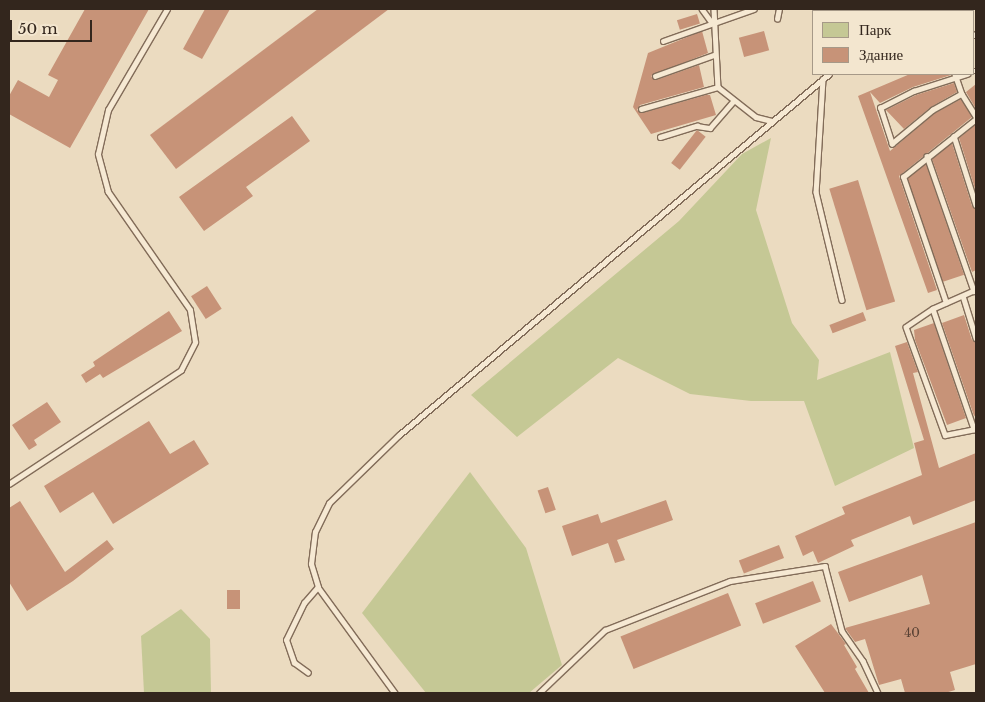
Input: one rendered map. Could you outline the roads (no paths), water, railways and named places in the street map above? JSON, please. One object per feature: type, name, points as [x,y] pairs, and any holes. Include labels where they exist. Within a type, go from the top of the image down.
[{"type":"lane","points":[[9,484],[181,370],[194,342],[190,310],[108,192],[98,154],[108,110],[167,9]]},
{"type":"lane","points":[[702,9],[713,24]]},
{"type":"lane","points":[[714,9],[714,55],[718,87],[733,102],[756,118],[772,121]]},
{"type":"lane","points":[[663,41],[754,9]]},
{"type":"lane","points":[[777,19],[779,9]]},
{"type":"lane","points":[[922,10],[930,9]]},
{"type":"lane","points":[[655,76],[714,55]]},
{"type":"lane","points":[[395,693],[318,587],[311,564],[315,532],[329,503],[399,435],[829,75]]},
{"type":"lane","points":[[946,303],[903,177],[976,118],[962,94],[956,76],[914,91],[880,108],[892,144],[933,110],[962,94]]},
{"type":"lane","points":[[824,80],[816,192],[842,300]]},
{"type":"lane","points":[[641,109],[718,87]]},
{"type":"lane","points":[[660,137],[697,126],[710,128],[733,102]]},
{"type":"lane","points":[[954,136],[976,205]]},
{"type":"lane","points":[[927,156],[975,290],[934,309],[906,327],[945,435],[975,429],[934,309]]},
{"type":"lane","points":[[963,296],[976,338]]},
{"type":"lane","points":[[539,693],[605,630],[730,581],[824,566],[842,631],[863,661],[878,693]]},
{"type":"lane","points":[[308,672],[294,663],[286,640],[304,602],[318,587]]}]
